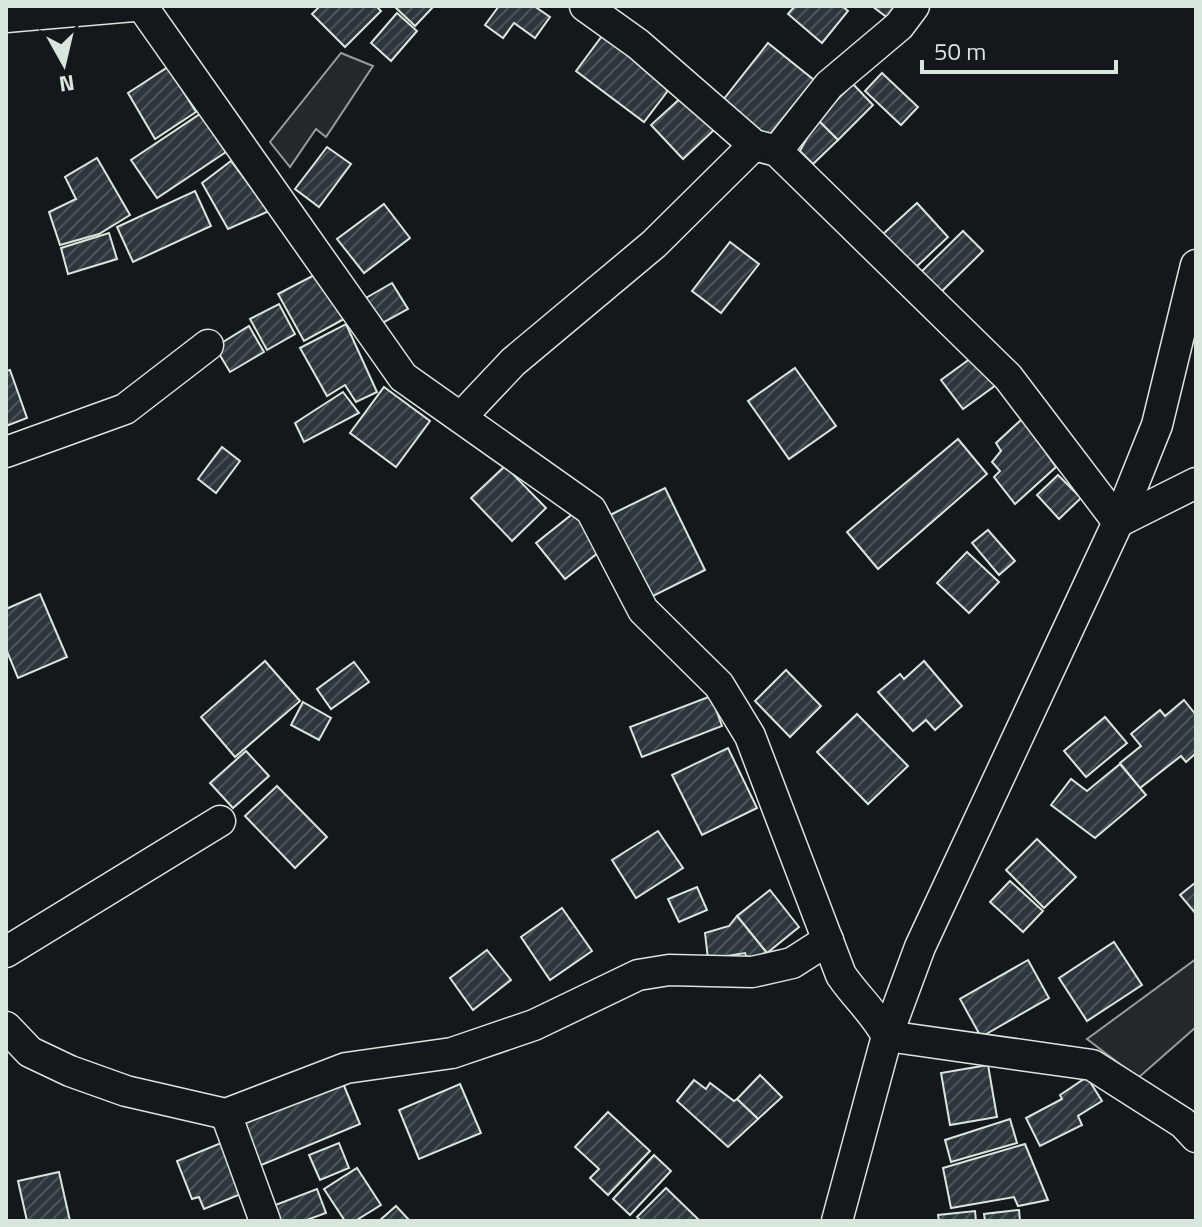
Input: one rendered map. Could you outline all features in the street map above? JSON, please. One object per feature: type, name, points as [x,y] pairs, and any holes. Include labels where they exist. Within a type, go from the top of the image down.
[{"type":"street","points":[[6,17],[134,6]]},
{"type":"street","points":[[142,6],[403,377],[427,397],[462,416],[591,510],[643,610],[719,685],[750,736],[841,975],[858,1001],[876,1016],[887,1036]]},
{"type":"street","points":[[585,6],[638,44],[766,148],[1008,377],[1118,522]]},
{"type":"street","points":[[462,416],[513,362],[766,148],[829,85],[899,26],[914,6]]},
{"type":"street","points":[[837,1221],[887,1036],[920,947],[1118,522],[1157,425],[1196,265]]},
{"type":"street","points":[[6,452],[125,409],[208,345]]},
{"type":"street","points":[[1118,522],[1196,483]]},
{"type":"street","points":[[6,952],[220,821]]},
{"type":"street","points":[[6,1027],[30,1052],[70,1071],[126,1091],[226,1114],[346,1068],[452,1053],[534,1025],[638,975],[669,970],[752,972],[792,963],[828,940]]},
{"type":"street","points":[[887,1036],[1092,1065],[1183,1123],[1196,1137]]},
{"type":"street","points":[[226,1114],[265,1221]]},
{"type":"shaded area","points":[[341,53],[373,66],[326,137],[316,129],[290,167],[270,142]]},
{"type":"shaded area","points":[[1196,959],[1196,1027],[1138,1078],[1087,1039]]},
{"type":"building","points":[[320,6],[376,6],[381,11],[345,47],[312,14]]},
{"type":"building","points":[[394,6],[434,6],[415,26]]},
{"type":"building","points":[[499,6],[534,6],[550,17],[535,38],[514,23],[503,38],[485,25]]},
{"type":"building","points":[[795,6],[842,6],[848,11],[822,43],[788,14]]},
{"type":"building","points":[[872,6],[906,6],[893,22]]},
{"type":"building","points":[[397,13],[417,31],[391,61],[371,43]]},
{"type":"building","points":[[605,32],[673,84],[644,122],[576,71]]},
{"type":"building","points":[[768,43],[814,80],[768,137],[723,100]]},
{"type":"building","points":[[168,67],[196,112],[155,139],[128,93]]},
{"type":"building","points":[[882,73],[918,107],[901,125],[865,91]]},
{"type":"building","points":[[853,84],[873,105],[838,140],[817,119]]},
{"type":"building","points":[[684,95],[715,129],[683,159],[651,125]]},
{"type":"building","points":[[200,114],[226,152],[157,198],[131,160]]},
{"type":"building","points":[[817,119],[838,140],[813,164],[800,151]]},
{"type":"building","points":[[327,147],[351,164],[319,207],[295,189]]},
{"type":"building","points":[[97,158],[130,215],[99,234],[60,245],[49,212],[76,199],[65,177]]},
{"type":"building","points":[[231,161],[269,211],[228,229],[202,183]]},
{"type":"building","points":[[195,191],[211,226],[133,262],[117,227]]},
{"type":"building","points":[[917,203],[948,237],[914,269],[883,234]]},
{"type":"building","points":[[384,204],[410,238],[364,273],[337,239]]},
{"type":"building","points":[[963,231],[983,251],[937,296],[917,276]]},
{"type":"building","points":[[109,233],[117,259],[68,274],[61,248]]},
{"type":"building","points":[[730,242],[759,264],[721,313],[692,291]]},
{"type":"building","points":[[318,273],[344,319],[304,341],[278,294]]},
{"type":"building","points":[[392,283],[408,309],[379,325],[364,299]]},
{"type":"building","points":[[279,304],[295,334],[267,350],[250,319]]},
{"type":"building","points":[[346,324],[377,392],[356,402],[345,385],[327,396],[300,348]]},
{"type":"building","points":[[249,326],[264,352],[230,372],[215,347]]},
{"type":"building","points":[[974,356],[996,385],[963,409],[941,380]]},
{"type":"building","points":[[795,368],[836,426],[789,459],[748,401]]},
{"type":"building","points":[[10,370],[27,418],[6,426],[6,371]]},
{"type":"building","points":[[384,387],[430,421],[396,467],[350,433]]},
{"type":"building","points":[[343,392],[359,413],[304,442],[295,423]]},
{"type":"building","points":[[1022,419],[1056,467],[1015,504],[994,477],[1000,471],[992,462],[1001,451],[996,443]]},
{"type":"building","points":[[958,439],[987,474],[878,569],[847,532]]},
{"type":"building","points":[[222,447],[240,461],[216,493],[198,479]]},
{"type":"building","points":[[505,466],[546,508],[512,541],[471,498]]},
{"type":"building","points":[[1058,475],[1081,498],[1059,519],[1037,495]]},
{"type":"building","points":[[665,488],[705,570],[651,597],[610,515]]},
{"type":"building","points":[[575,512],[604,548],[565,579],[536,543]]},
{"type":"building","points":[[988,530],[1015,561],[999,575],[972,543]]},
{"type":"building","points":[[967,552],[999,582],[969,613],[937,583]]},
{"type":"building","points":[[40,594],[67,657],[18,678],[6,649],[6,609]]},
{"type":"building","points":[[265,661],[300,701],[235,757],[201,717]]},
{"type":"building","points":[[924,661],[962,706],[935,730],[926,720],[913,731],[878,692],[900,674],[904,679]]},
{"type":"building","points":[[354,662],[369,682],[331,709],[317,689]]},
{"type":"building","points":[[786,670],[821,706],[790,737],[755,701]]},
{"type":"building","points":[[711,696],[722,726],[642,757],[630,727]]},
{"type":"building","points":[[1184,700],[1196,715],[1196,753],[1186,762],[1181,756],[1140,788],[1120,763],[1141,746],[1131,734],[1160,710],[1165,716]]},
{"type":"building","points":[[303,702],[331,718],[319,740],[291,725]]},
{"type":"building","points":[[857,714],[908,766],[868,804],[817,752]]},
{"type":"building","points":[[1105,717],[1127,743],[1086,777],[1064,751]]},
{"type":"building","points":[[728,748],[757,808],[702,835],[672,775]]},
{"type":"building","points":[[246,751],[269,776],[233,808],[210,783]]},
{"type":"building","points":[[1120,764],[1146,795],[1095,838],[1051,805],[1071,779],[1087,791]]},
{"type":"building","points":[[277,786],[327,837],[295,868],[245,816]]},
{"type":"building","points":[[658,831],[683,868],[636,898],[612,860]]},
{"type":"building","points":[[1037,839],[1076,877],[1044,908],[1006,870]]},
{"type":"building","points":[[1010,881],[1043,911],[1023,932],[990,902]]},
{"type":"building","points":[[1196,882],[1196,914],[1180,895]]},
{"type":"building","points":[[697,887],[707,910],[679,922],[668,899]]},
{"type":"building","points":[[770,890],[799,927],[767,953],[737,916]]},
{"type":"building","points":[[562,908],[592,951],[550,980],[521,937]]},
{"type":"building","points":[[737,916],[767,953],[749,964],[745,953],[708,959],[705,933],[729,926]]},
{"type":"building","points":[[1114,942],[1142,985],[1087,1021],[1059,978]]},
{"type":"building","points":[[487,950],[511,980],[473,1010],[450,978]]},
{"type":"building","points":[[1028,960],[1049,998],[981,1037],[960,999]]},
{"type":"building","points":[[988,1065],[997,1117],[950,1125],[941,1073]]},
{"type":"building","points":[[760,1075],[782,1097],[758,1119],[737,1099]]},
{"type":"building","points":[[1087,1077],[1102,1101],[1078,1116],[1082,1125],[1040,1146],[1026,1118],[1062,1099],[1060,1095]]},
{"type":"building","points":[[694,1080],[706,1089],[710,1083],[734,1101],[737,1099],[758,1119],[728,1147],[677,1101]]},
{"type":"building","points":[[342,1081],[360,1124],[259,1166],[241,1123]]},
{"type":"building","points":[[460,1084],[481,1133],[419,1159],[399,1110]]},
{"type":"building","points":[[608,1112],[650,1151],[608,1195],[590,1178],[599,1169],[575,1147]]},
{"type":"building","points":[[1010,1119],[1017,1143],[951,1162],[945,1140]]},
{"type":"building","points":[[221,1143],[241,1194],[204,1209],[199,1197],[192,1199],[177,1161]]},
{"type":"building","points":[[339,1143],[349,1168],[320,1180],[309,1155]]},
{"type":"building","points":[[1025,1144],[1048,1200],[1018,1206],[1014,1197],[951,1208],[943,1168]]},
{"type":"building","points":[[654,1155],[671,1171],[630,1215],[613,1199]]},
{"type":"building","points":[[357,1168],[381,1205],[355,1221],[345,1221],[324,1189]]},
{"type":"building","points":[[59,1172],[70,1221],[27,1221],[18,1181]]},
{"type":"building","points":[[666,1188],[700,1221],[641,1221],[637,1217]]},
{"type":"building","points":[[317,1189],[326,1213],[304,1221],[275,1221],[270,1207]]},
{"type":"building","points":[[396,1206],[410,1221],[379,1221]]},
{"type":"building","points":[[1019,1210],[1020,1221],[985,1221],[984,1214]]},
{"type":"building","points":[[975,1211],[976,1221],[939,1221],[938,1215]]}]
